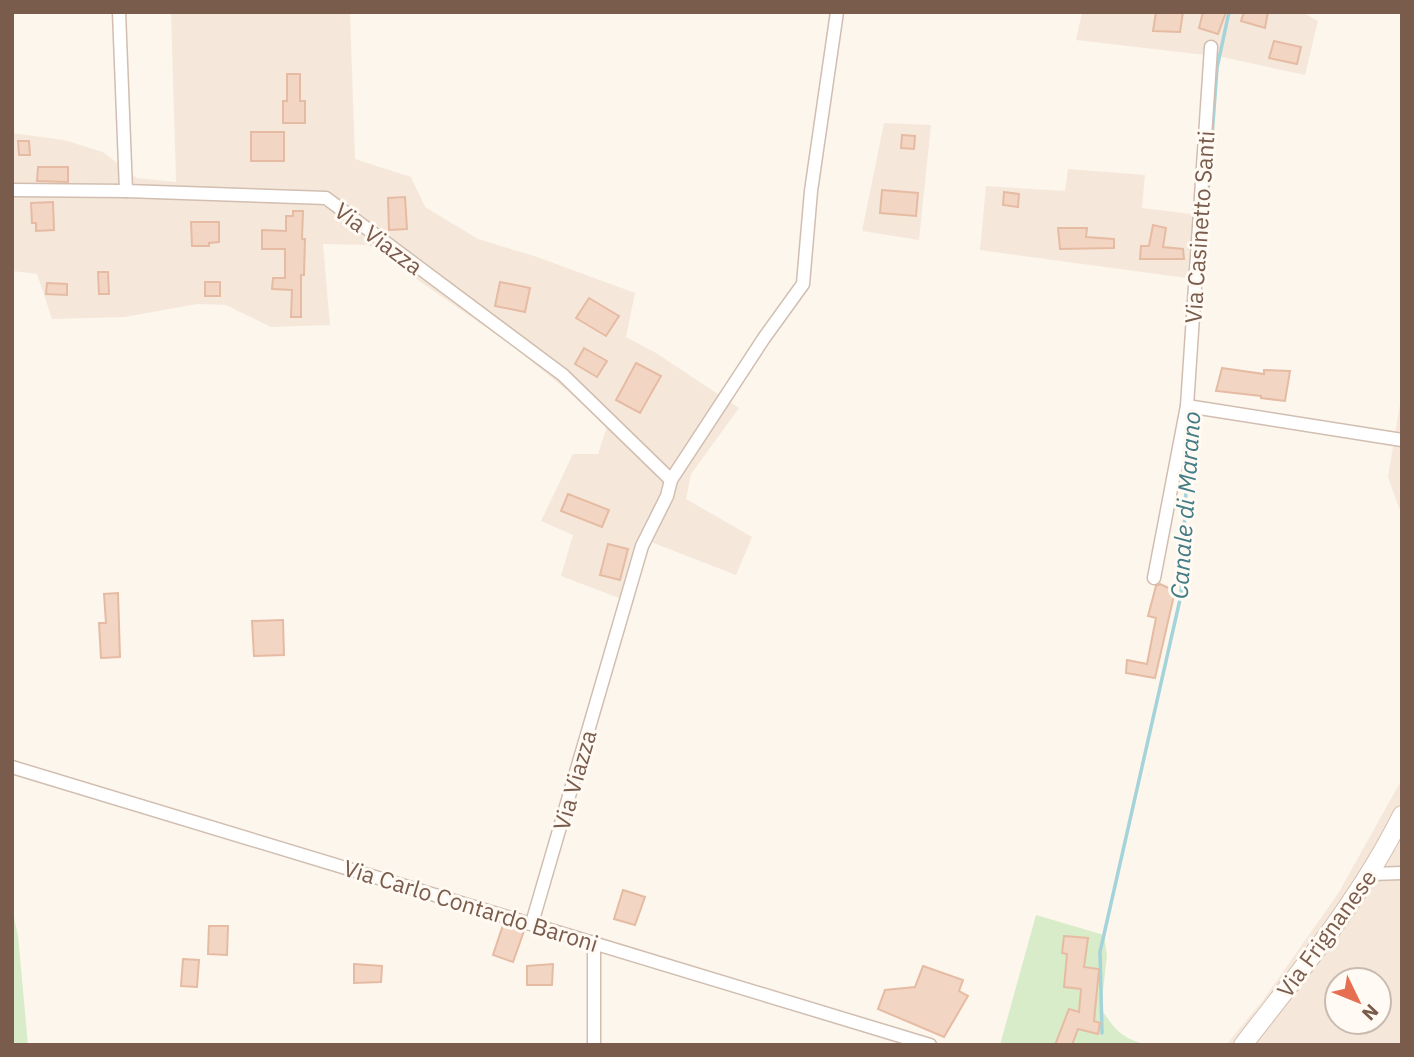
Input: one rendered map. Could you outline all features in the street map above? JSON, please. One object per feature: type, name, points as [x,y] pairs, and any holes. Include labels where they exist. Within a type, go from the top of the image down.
[{"type":"main road","name":"Via Frignanese","points":[[1246,1043],[1371,874],[1400,821]]},
{"type":"street","points":[[119,12],[126,191]]},
{"type":"street","name":"Via Viazza","points":[[532,923],[642,546],[667,496],[671,480],[803,284],[809,205],[837,12]]},
{"type":"street","name":"Via Casinetto Santi","points":[[1154,578],[1191,407],[1211,47]]},
{"type":"street","name":"Via Viazza","points":[[12,190],[326,198],[563,375],[671,480]]},
{"type":"street","points":[[1191,407],[1402,440]]},
{"type":"street","name":"Via Carlo Contardo Baroni","points":[[12,767],[930,1045]]},
{"type":"street","points":[[1371,874],[1402,873]]},
{"type":"street","points":[[594,942],[594,1045]]},
{"type":"shaded area","points":[[171,12],[350,12],[355,159],[411,177],[425,207],[478,239],[537,257],[635,293],[626,337],[656,353],[739,408],[691,474],[686,499],[752,537],[736,575],[651,542],[632,603],[561,576],[573,535],[541,521],[573,454],[598,454],[608,423],[511,345],[368,245],[323,244],[330,325],[271,327],[226,305],[197,304],[125,317],[52,319],[37,274],[12,271],[12,133],[64,140],[103,152],[137,178],[176,182]]},
{"type":"shaded area","points":[[1082,12],[1302,12],[1318,21],[1305,75],[1222,57],[1076,40]]},
{"type":"shaded area","points":[[884,123],[931,125],[919,240],[862,231]]},
{"type":"shaded area","points":[[1068,169],[1145,175],[1142,208],[1207,216],[1201,280],[980,250],[986,186],[1065,191]]},
{"type":"shaded area","points":[[1402,392],[1402,509],[1399,508],[1388,477]]},
{"type":"shaded area","points":[[1402,779],[1402,1045],[1226,1045],[1264,999],[1339,892]]},
{"type":"green space","points":[[12,908],[18,936],[28,1045],[12,1045]]},
{"type":"green space","points":[[1036,915],[1104,935],[1107,955],[1101,1009],[1120,1033],[1149,1045],[1000,1045]]},
{"type":"building","points":[[1156,12],[1183,12],[1180,32],[1153,31]]},
{"type":"building","points":[[1203,12],[1226,12],[1218,34],[1199,28]]},
{"type":"building","points":[[1244,12],[1268,12],[1265,28],[1241,21]]},
{"type":"building","points":[[1274,41],[1301,47],[1297,64],[1269,58]]},
{"type":"building","points":[[287,74],[300,74],[300,101],[305,101],[305,123],[283,123],[283,101],[287,101]]},
{"type":"building","points":[[251,132],[284,132],[284,161],[251,161]]},
{"type":"building","points":[[902,135],[915,136],[914,149],[901,148]]},
{"type":"building","points":[[18,141],[29,141],[30,155],[19,155]]},
{"type":"building","points":[[38,167],[68,167],[68,182],[37,181]]},
{"type":"building","points":[[882,190],[918,193],[916,216],[880,213]]},
{"type":"building","points":[[1004,192],[1019,194],[1018,207],[1003,205]]},
{"type":"building","points":[[405,197],[407,229],[389,230],[388,198]]},
{"type":"building","points":[[53,202],[54,230],[36,231],[36,223],[32,223],[31,203]]},
{"type":"building","points":[[293,211],[303,211],[302,239],[305,239],[304,275],[301,275],[301,317],[291,317],[292,290],[272,289],[273,278],[285,278],[285,249],[262,249],[262,230],[286,231],[286,216],[293,216]]},
{"type":"building","points":[[191,222],[219,222],[219,242],[209,243],[209,246],[192,246]]},
{"type":"building","points":[[1153,225],[1166,228],[1163,247],[1183,249],[1184,259],[1140,259],[1141,246],[1149,246]]},
{"type":"building","points":[[1058,228],[1087,228],[1086,237],[1114,239],[1114,248],[1060,249]]},
{"type":"building","points":[[98,272],[108,272],[109,294],[99,294]]},
{"type":"building","points":[[205,282],[220,282],[220,296],[205,296]]},
{"type":"building","points":[[500,282],[530,288],[525,312],[495,306]]},
{"type":"building","points":[[47,283],[67,284],[67,295],[46,294]]},
{"type":"building","points":[[589,298],[619,316],[606,336],[576,318]]},
{"type":"building","points":[[584,348],[607,361],[597,377],[575,364]]},
{"type":"building","points":[[636,363],[661,376],[640,413],[616,400]]},
{"type":"building","points":[[1222,368],[1264,374],[1264,370],[1290,371],[1285,401],[1216,391]]},
{"type":"building","points":[[568,494],[609,510],[602,527],[561,511]]},
{"type":"building","points":[[608,544],[628,549],[620,580],[600,575]]},
{"type":"building","points":[[1160,584],[1175,591],[1155,678],[1126,673],[1127,660],[1147,664],[1156,618],[1148,616],[1156,586]]},
{"type":"building","points":[[118,593],[120,657],[101,658],[99,623],[106,623],[104,594]]},
{"type":"building","points":[[283,620],[284,655],[254,656],[252,621]]},
{"type":"building","points":[[623,890],[645,897],[635,925],[614,919]]},
{"type":"building","points":[[503,925],[524,931],[513,962],[493,955]]},
{"type":"building","points":[[209,926],[228,926],[227,955],[208,954]]},
{"type":"building","points":[[1064,936],[1088,938],[1084,967],[1099,969],[1094,1021],[1100,1023],[1098,1034],[1078,1029],[1072,1045],[1055,1045],[1069,1009],[1079,1012],[1081,989],[1064,987],[1067,954],[1062,953]]},
{"type":"building","points":[[183,959],[199,960],[197,987],[181,986]]},
{"type":"building","points":[[354,964],[382,966],[381,982],[354,983]]},
{"type":"building","points":[[553,964],[552,985],[527,985],[527,966]]},
{"type":"building","points":[[923,966],[963,980],[959,991],[968,996],[944,1037],[878,1009],[885,990],[915,987]]},
{"type":"waterway","name":"Canale di Marano","points":[[1206,218],[1217,68],[1229,12]]},
{"type":"waterway","name":"Canale di Marano","points":[[1102,1033],[1100,952],[1181,595],[1189,425]]}]
